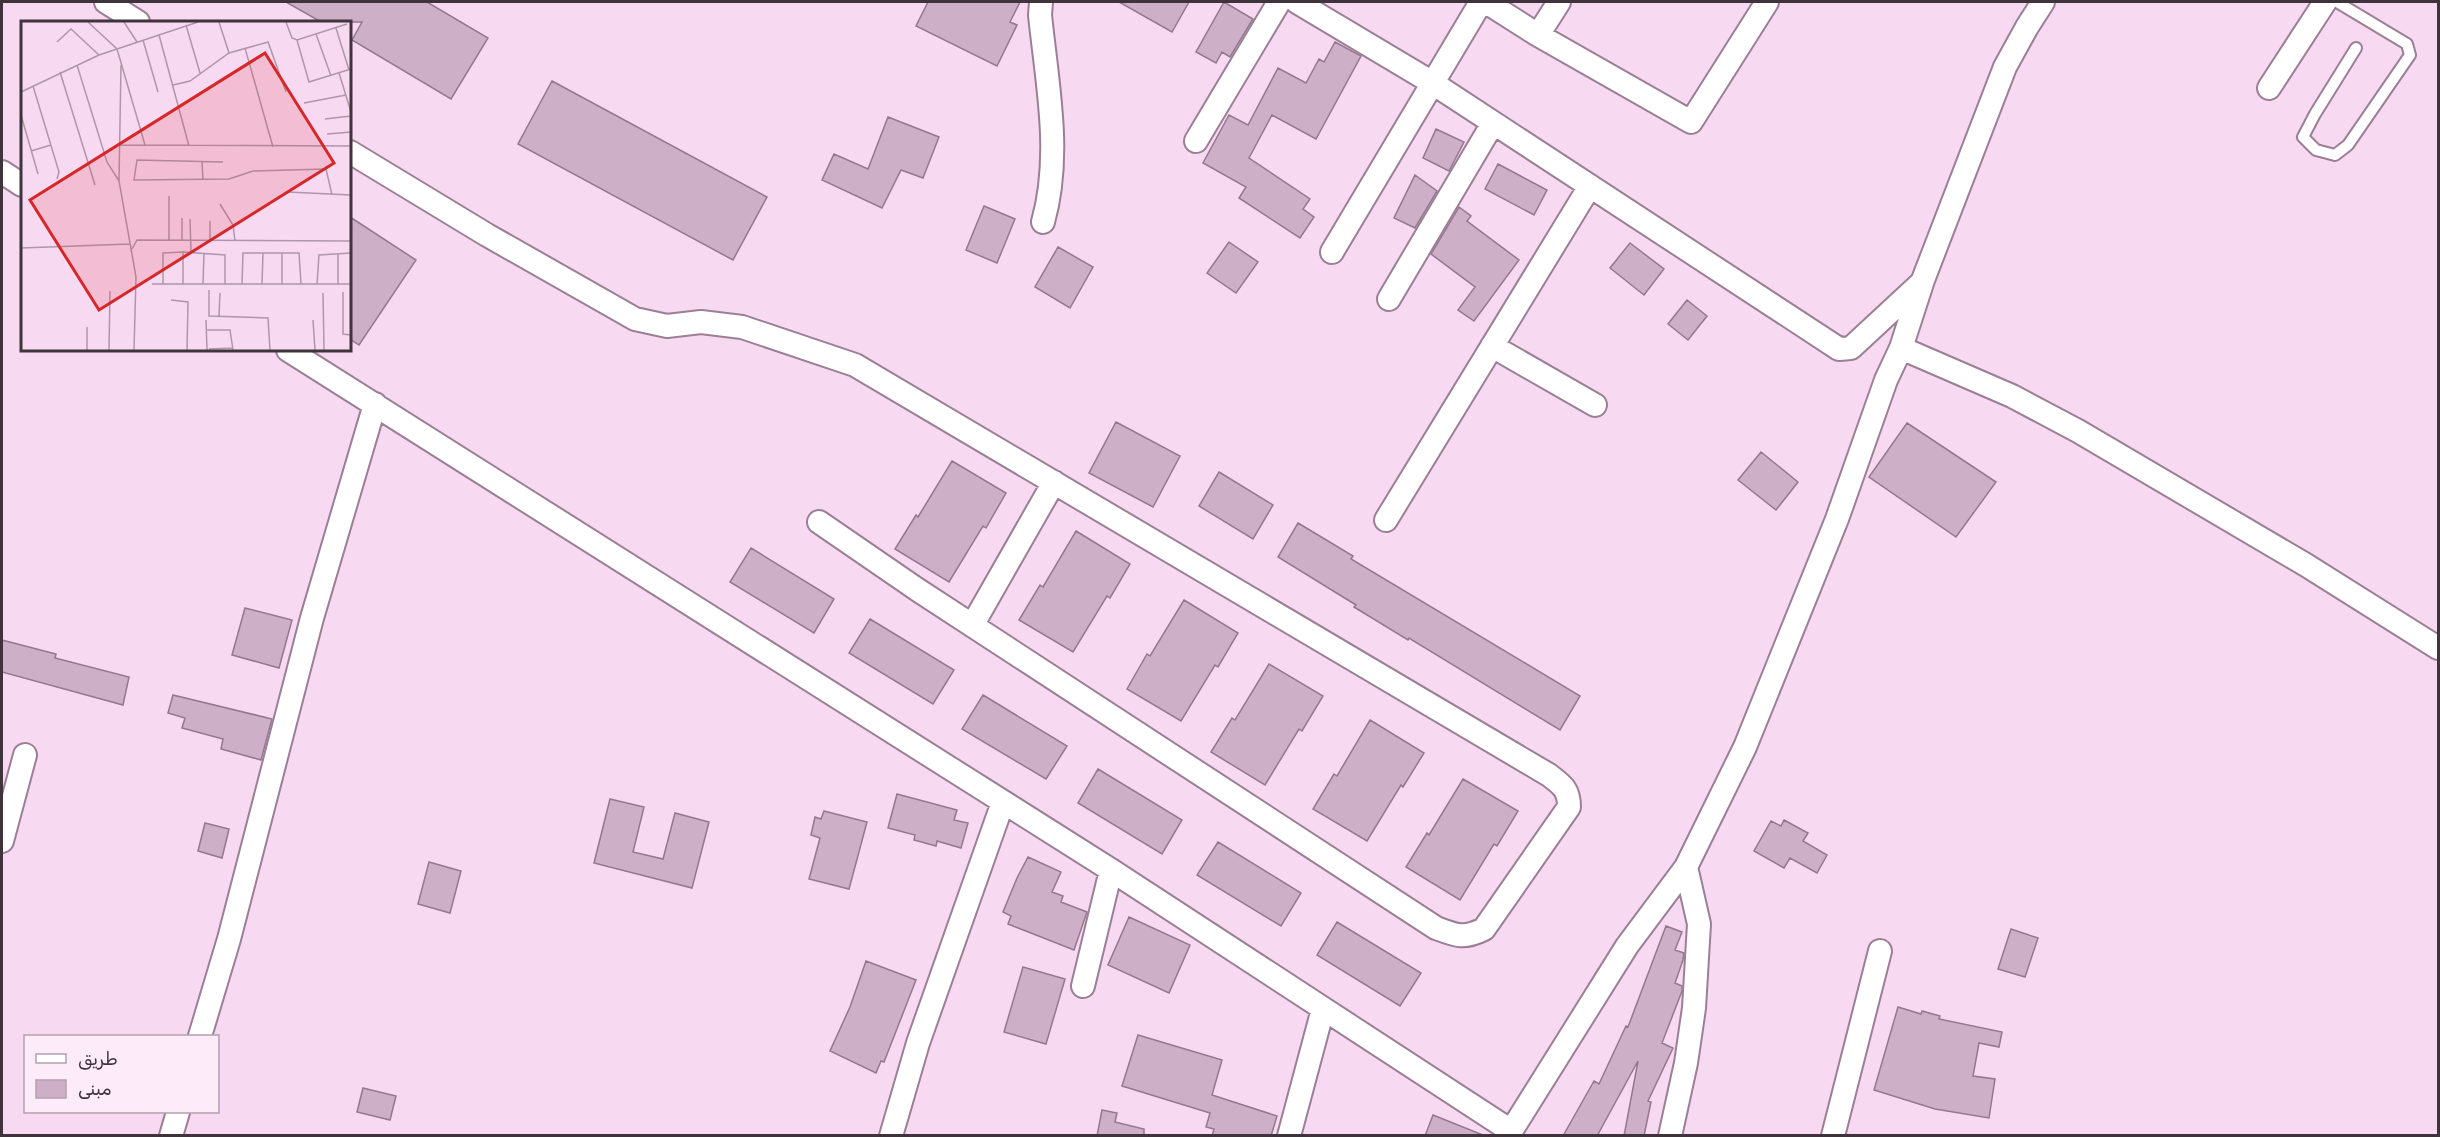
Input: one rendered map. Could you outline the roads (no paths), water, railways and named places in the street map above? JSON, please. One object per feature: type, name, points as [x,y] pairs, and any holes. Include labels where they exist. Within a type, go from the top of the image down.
[{"type":"street","points":[[105,2],[136,21]]},
{"type":"street","points":[[1041,2],[1040,15],[1052,133],[1050,196],[1043,222]]},
{"type":"street","points":[[1196,141],[1279,2]]},
{"type":"street","points":[[1297,2],[1431,82],[1839,349],[1851,348],[1923,280]]},
{"type":"street","points":[[1332,252],[1480,2]]},
{"type":"street","points":[[1486,2],[1538,35],[1691,122],[1767,2]]},
{"type":"street","points":[[1538,35],[1559,2]]},
{"type":"street","points":[[290,351],[1111,870],[1510,1133],[1627,946],[1686,867],[1745,747],[1837,519],[1923,280],[2005,67],[2026,27],[2043,2]]},
{"type":"street","points":[[2269,88],[2325,2]]},
{"type":"street","points":[[1389,299],[1493,123]]},
{"type":"street","points":[[351,153],[487,235],[635,318],[667,326],[701,322],[742,327],[855,365],[1549,775],[1561,784],[1569,795],[1569,807],[1484,929],[1470,936],[1455,936],[1436,928],[918,590],[819,522]]},
{"type":"street","points":[[2,172],[21,184]]},
{"type":"street","points":[[1386,520],[1590,186]]},
{"type":"street","points":[[1492,346],[1594,405]]},
{"type":"street","points":[[1900,348],[2012,396],[2078,431],[2306,565],[2439,648]]},
{"type":"street","points":[[200,1035],[229,939],[312,618],[375,404]]},
{"type":"street","points":[[973,624],[1054,482]]},
{"type":"street","points":[[2,841],[25,755]]},
{"type":"street","points":[[891,1136],[918,1043],[1003,802]]},
{"type":"street","points":[[1670,1136],[1686,1063],[1694,1008],[1699,924],[1686,867]]},
{"type":"street","points":[[1083,986],[1111,870]]},
{"type":"street","points":[[1833,1136],[1880,951]]},
{"type":"street","points":[[1289,1136],[1323,1009]]},
{"type":"street","points":[[171,1136],[178,1113]]},
{"type":"lane","points":[[2337,2],[2407,44],[2410,55],[2348,146],[2335,155],[2316,150],[2303,137],[2356,48]]}]
